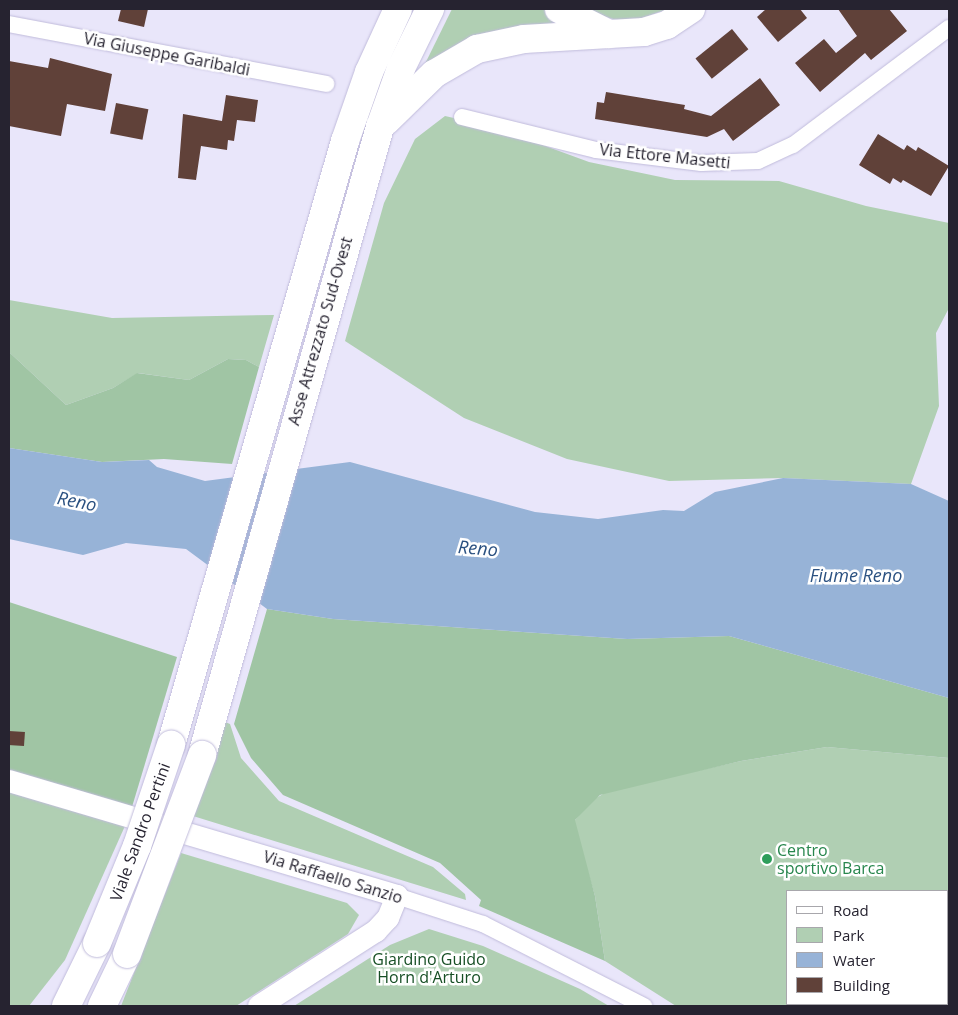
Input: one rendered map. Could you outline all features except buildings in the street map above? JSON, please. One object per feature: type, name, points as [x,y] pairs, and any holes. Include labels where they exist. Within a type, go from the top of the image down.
[{"type":"highway","name":"Asse Attrezzato Sud-Ovest","points":[[231,660],[268,509],[380,127],[401,68],[430,9]]},
{"type":"highway","points":[[559,9],[609,34]]},
{"type":"highway","points":[[380,127],[434,74],[464,54],[506,41],[655,29],[691,9]]},
{"type":"highway","name":"Asse Attrezzato Sud-Ovest","points":[[199,652],[239,502],[345,141],[396,11]]},
{"type":"highway","name":"Viale Sandro Pertini","points":[[66,1006],[137,846],[171,746],[199,652]]},
{"type":"highway","name":"Viale Sandro Pertini","points":[[102,1006],[127,954],[202,755],[231,660]]},
{"type":"highway","points":[[55,1006],[91,953]]},
{"type":"street","name":"Via Giuseppe Garibaldi","points":[[9,24],[326,84]]},
{"type":"street","name":"Via Ettore Masetti","points":[[462,118],[596,150],[701,163],[758,161],[793,145],[949,28]]},
{"type":"street","name":"Via Raffaello Sanzio","points":[[9,781],[397,896],[483,924],[644,1006]]},
{"type":"street","points":[[259,1006],[376,930],[388,918],[397,896]]},
{"type":"green space","points":[[452,9],[546,9],[567,28],[419,76]]},
{"type":"green space","points":[[576,9],[668,9],[628,23]]},
{"type":"green space","points":[[445,116],[494,127],[589,162],[675,180],[779,181],[866,206],[949,223],[949,308],[936,333],[939,406],[911,484],[783,478],[669,481],[567,459],[464,418],[345,341],[384,203],[415,139]]},
{"type":"green space","points":[[9,300],[112,318],[274,315],[259,367],[246,360],[228,359],[189,380],[138,373],[113,388],[66,405],[9,352]]},
{"type":"green space","points":[[9,352],[66,405],[113,388],[137,373],[189,380],[228,359],[246,360],[259,367],[232,464],[164,459],[102,462],[9,448]]},
{"type":"green space","points":[[9,602],[177,657],[129,817],[9,782]]},
{"type":"green space","points":[[267,609],[333,619],[627,639],[729,636],[949,698],[949,758],[827,747],[741,761],[600,795],[575,820],[595,896],[605,961],[479,906],[481,900],[440,863],[283,795],[251,758],[234,724]]},
{"type":"green space","points":[[225,722],[230,724],[241,758],[279,801],[433,867],[465,894],[466,900],[193,816]]},
{"type":"green space","name":"Centro sportivo Barca","points":[[827,747],[949,758],[949,1006],[676,1006],[605,961],[595,896],[575,828],[575,820],[591,801],[608,791],[741,761]]},
{"type":"green space","points":[[9,782],[129,817],[65,960],[29,1006],[9,1006]]},
{"type":"green space","points":[[181,853],[347,903],[359,915],[348,934],[236,1006],[121,1006]]},
{"type":"green space","name":"Giardino Guido Horn d'Arturo","points":[[429,929],[483,946],[580,989],[609,1006],[294,1006],[390,945]]},
{"type":"water","name":"Fiume Reno","points":[[9,448],[102,462],[149,460],[157,467],[205,481],[350,462],[535,512],[598,519],[663,510],[684,511],[715,492],[783,478],[911,484],[949,501],[949,698],[729,636],[627,639],[333,619],[267,609],[186,549],[126,543],[83,555],[9,539]]},
{"type":"place","name":"Centro sportivo Barca","points":[[767,859]]},
{"type":"water label","name":"Reno","points":[[77,501]]},
{"type":"water label","name":"Reno","points":[[478,548]]}]
